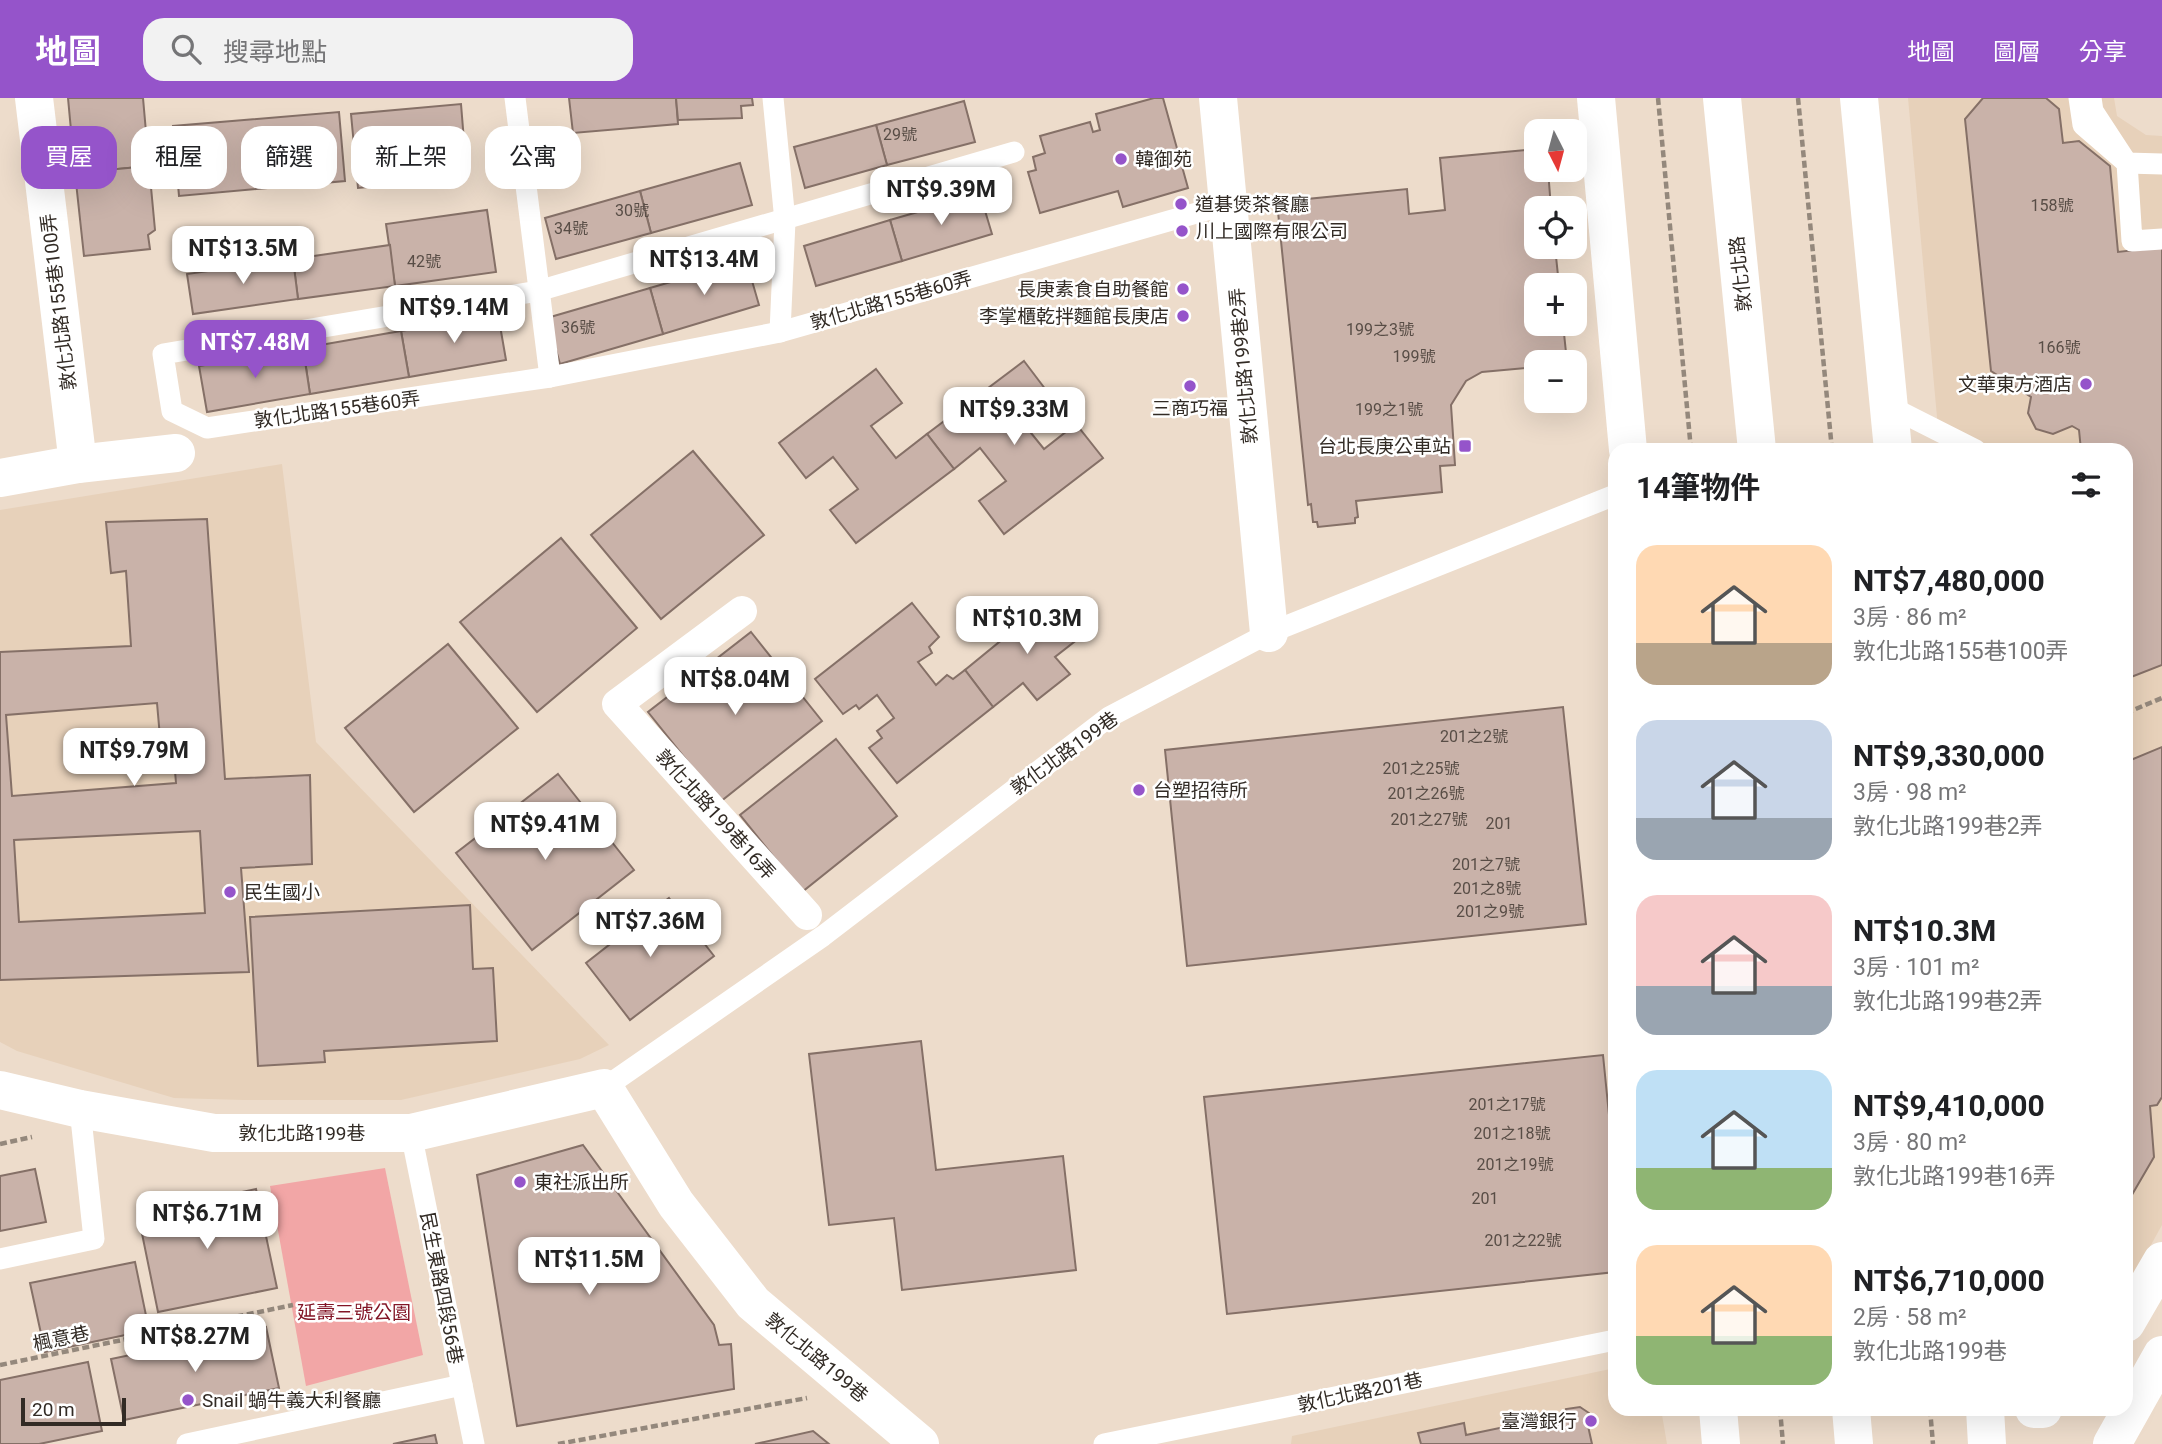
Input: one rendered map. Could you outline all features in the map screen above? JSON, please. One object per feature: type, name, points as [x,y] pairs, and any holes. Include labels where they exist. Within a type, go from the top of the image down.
[{"type":"street","name":"敦化北路155巷100弄","points":[[34,98],[78,464]]},
{"type":"street","name":"敦化北路199巷2弄","points":[[1218,98],[1269,633]]},
{"type":"street","points":[[1596,98],[1627,443]]},
{"type":"street","name":"敦化北路","points":[[1723,98],[1756,443]]},
{"type":"street","points":[[1858,98],[1892,443]]},
{"type":"street","points":[[0,478],[78,464],[176,453]]},
{"type":"street","name":"敦化北路199巷16弄","points":[[742,611],[617,705],[807,915]]},
{"type":"street","name":"敦化北路199巷","points":[[0,1090],[80,1109],[214,1133],[411,1133],[604,1088],[676,1205],[753,1303],[920,1444]]},
{"type":"street","points":[[2133,1311],[2162,1261]]},
{"type":"street","points":[[2133,1407],[2162,1355]]},
{"type":"street","points":[[1719,1416],[1721,1444]]},
{"type":"street","points":[[1852,1416],[1854,1444]]},
{"type":"street","points":[[1985,1416],[1987,1444]]},
{"type":"street","points":[[2112,1444],[2128,1416]]},
{"type":"lane","points":[[515,98],[550,377]]},
{"type":"lane","points":[[773,98],[785,221],[780,332]]},
{"type":"lane","points":[[2079,98],[2083,125],[2127,163],[2162,164]]},
{"type":"lane","points":[[2091,98],[2093,111],[2127,163],[2132,241],[2162,239]]},
{"type":"lane","points":[[538,291],[1014,152]]},
{"type":"lane","name":"敦化北路155巷60弄","points":[[538,291],[163,354],[172,411],[207,428],[550,377],[780,332],[1228,204]]},
{"type":"lane","points":[[1888,406],[1962,443]]},
{"type":"lane","name":"敦化北路199巷","points":[[604,1088],[823,936],[1109,717],[1269,633],[1608,498]]},
{"type":"lane","points":[[0,1259],[94,1239],[80,1109]]},
{"type":"lane","name":"民生東路四段56巷","points":[[411,1133],[474,1444]]},
{"type":"lane","name":"敦化北路201巷","points":[[1104,1444],[1608,1341]]},
{"type":"lane","points":[[187,1444],[462,1385]]},
{"type":"path","points":[[1658,98],[1690,443]]},
{"type":"path","points":[[1798,98],[1831,443]]},
{"type":"path","points":[[2133,710],[2162,698]]},
{"type":"path","name":"楓意巷","points":[[0,1365],[293,1305]]},
{"type":"path","points":[[558,1444],[808,1397]]},
{"type":"path","points":[[1781,1416],[1783,1444]]},
{"type":"path","points":[[1931,1416],[1933,1444]]},
{"type":"shaded area","points":[[1908,98],[2114,98],[2117,116],[2146,135],[2162,136],[2162,1225],[2133,1277],[2133,443],[1939,443]]},
{"type":"shaded area","name":"民生國小","points":[[282,464],[316,742],[609,1045],[580,1059],[401,1100],[244,1100],[174,1098],[17,1051],[0,1042],[0,510]]},
{"type":"shaded area","points":[[1608,1369],[1608,1416],[1662,1416],[1667,1444],[1291,1444],[1292,1436]]},
{"type":"green space","name":"延壽三號公園","points":[[385,1168],[423,1355],[306,1386],[270,1186]]},
{"type":"building","points":[[68,98],[143,98],[145,126],[131,126],[131,168],[117,169],[117,126],[71,126]]},
{"type":"building","points":[[569,98],[676,98],[678,124],[581,132],[581,126],[572,126]]},
{"type":"building","points":[[676,98],[752,98],[753,105],[741,106],[742,118],[678,120]]},
{"type":"building","points":[[1163,98],[1188,188],[1123,207],[1118,191],[1040,213],[1028,172],[1036,170],[1033,157],[1045,153],[1040,136],[1090,122],[1093,132],[1100,130],[1096,114]]},
{"type":"building","name":"文華東方酒店","points":[[1983,98],[2046,98],[2059,109],[2063,143],[2079,141],[2110,166],[2118,252],[2162,247],[2162,665],[2133,676],[2133,443],[2080,443],[2079,430],[2072,426],[2053,434],[2036,429],[2028,413],[2031,397],[1991,371],[1965,119]]},
{"type":"building","points":[[964,101],[975,142],[887,165],[876,125]]},
{"type":"building","points":[[461,104],[463,126],[352,126],[351,114]]},
{"type":"building","points":[[339,112],[345,181],[337,182],[337,126],[241,126],[241,189],[256,189],[179,196],[178,189],[227,189],[227,126],[173,126]]},
{"type":"building","points":[[876,125],[887,165],[805,188],[794,147]]},
{"type":"building","points":[[1524,150],[1524,182],[1549,182],[1550,196],[1524,196],[1524,259],[1556,259],[1558,273],[1524,273],[1524,336],[1564,336],[1566,350],[1524,350],[1524,368],[1482,372],[1466,381],[1451,405],[1455,465],[1440,466],[1442,492],[1356,501],[1358,517],[1355,518],[1355,523],[1318,527],[1317,522],[1313,522],[1311,504],[1308,505],[1277,202],[1407,189],[1409,214],[1445,210],[1440,158]]},
{"type":"building","points":[[740,163],[752,205],[651,233],[640,191]]},
{"type":"building","points":[[131,168],[131,189],[151,189],[155,230],[148,235],[150,249],[84,256],[77,189],[117,189],[117,169]]},
{"type":"building","points":[[640,191],[651,233],[556,259],[545,218]]},
{"type":"building","points":[[980,194],[992,234],[902,261],[890,220]]},
{"type":"building","points":[[487,210],[496,272],[395,286],[386,224]]},
{"type":"building","points":[[890,220],[902,261],[816,286],[804,246]]},
{"type":"building","points":[[390,245],[395,286],[298,299],[293,259]]},
{"type":"building","points":[[293,259],[298,299],[193,314],[187,274]]},
{"type":"building","points":[[746,260],[759,305],[663,334],[650,288]]},
{"type":"building","points":[[650,288],[663,334],[560,364],[547,318]]},
{"type":"building","points":[[498,314],[506,360],[409,377],[401,331]]},
{"type":"building","points":[[401,331],[409,377],[310,394],[303,348]]},
{"type":"building","points":[[303,348],[310,394],[207,412],[199,366]]},
{"type":"building","points":[[1024,361],[1049,394],[1018,417],[1044,449],[1076,424],[1103,458],[1004,534],[979,501],[1006,481],[980,448],[954,469],[927,434]]},
{"type":"building","points":[[876,369],[902,403],[871,426],[896,458],[927,434],[954,469],[856,543],[830,510],[858,489],[833,457],[806,478],[779,443]]},
{"type":"building","points":[[693,451],[764,535],[661,619],[591,535]]},
{"type":"building","points":[[207,519],[225,779],[310,775],[312,864],[241,868],[249,972],[0,980],[0,652],[131,646],[126,571],[111,573],[106,522]],"holes":[[[157,703],[162,760],[174,759],[176,783],[12,796],[6,715]],[[200,831],[205,913],[19,922],[14,840]]]},
{"type":"building","points":[[561,538],[637,628],[537,712],[460,622]]},
{"type":"building","points":[[1053,598],[1083,635],[1055,657],[1070,674],[1037,700],[1023,683],[993,707],[965,670]]},
{"type":"building","points":[[912,603],[939,637],[929,647],[932,653],[918,662],[936,685],[947,675],[953,679],[965,670],[993,707],[897,783],[869,748],[882,738],[877,731],[894,718],[877,695],[859,709],[856,705],[843,714],[815,679]]},
{"type":"building","points":[[751,632],[822,721],[720,802],[648,712]]},
{"type":"building","points":[[448,644],[518,728],[414,812],[345,728]]},
{"type":"building","points":[[1563,707],[1586,924],[1187,966],[1165,750]]},
{"type":"building","points":[[836,739],[897,816],[802,892],[740,815]]},
{"type":"building","points":[[2162,747],[2162,1097],[2157,1105],[2150,1106],[2154,1157],[2133,1193],[2133,759]]},
{"type":"building","points":[[558,774],[634,870],[532,950],[456,853]]},
{"type":"building","points":[[669,898],[714,956],[630,1020],[586,963]]},
{"type":"building","points":[[470,905],[473,969],[493,968],[497,1041],[324,1051],[325,1062],[258,1066],[250,917]]},
{"type":"building","points":[[921,1041],[936,1170],[1063,1156],[1076,1270],[902,1290],[894,1218],[829,1225],[809,1054]]},
{"type":"building","points":[[1603,1055],[1608,1105],[1608,1273],[1227,1314],[1204,1097]]},
{"type":"building","points":[[583,1145],[714,1325],[719,1345],[731,1344],[734,1389],[517,1426],[477,1175]]},
{"type":"building","points":[[35,1169],[46,1222],[0,1231],[0,1176]]},
{"type":"building","points":[[256,1189],[277,1288],[158,1312],[138,1214]]},
{"type":"building","points":[[135,1262],[149,1330],[45,1352],[30,1283]]},
{"type":"building","points":[[266,1327],[279,1388],[124,1420],[111,1359]]},
{"type":"building","points":[[88,1362],[102,1431],[39,1444],[0,1444],[0,1380]]},
{"type":"building","points":[[1580,1407],[1589,1413],[1592,1425],[1588,1426],[1592,1444],[1421,1444],[1418,1433],[1464,1423],[1466,1435],[1567,1414],[1566,1409]]},
{"type":"building","points":[[813,1431],[829,1444],[755,1444]]},
{"type":"building","points":[[435,1435],[437,1444],[393,1444]]},
{"type":"place","name":"韓御苑","points":[[1121,159]]},
{"type":"place","name":"道碁煲茶餐廳","points":[[1181,204]]},
{"type":"place","name":"川上國際有限公司","points":[[1182,231]]},
{"type":"place","name":"長庚素食自助餐館","points":[[1183,289]]},
{"type":"place","name":"李掌櫃乾拌麵館長庚店","points":[[1183,316]]},
{"type":"place","name":"文華東方酒店","points":[[2086,384]]},
{"type":"place","name":"三商巧福","points":[[1190,386]]},
{"type":"place","name":"台北長庚公車站","points":[[1465,446]]},
{"type":"place","name":"台塑招待所","points":[[1139,790]]},
{"type":"place","name":"民生國小","points":[[230,892]]},
{"type":"place","name":"東社派出所","points":[[520,1182]]},
{"type":"place","name":"Snail 蝸牛義大利餐廳","points":[[188,1400]]},
{"type":"place","name":"臺灣銀行","points":[[1591,1421]]}]
